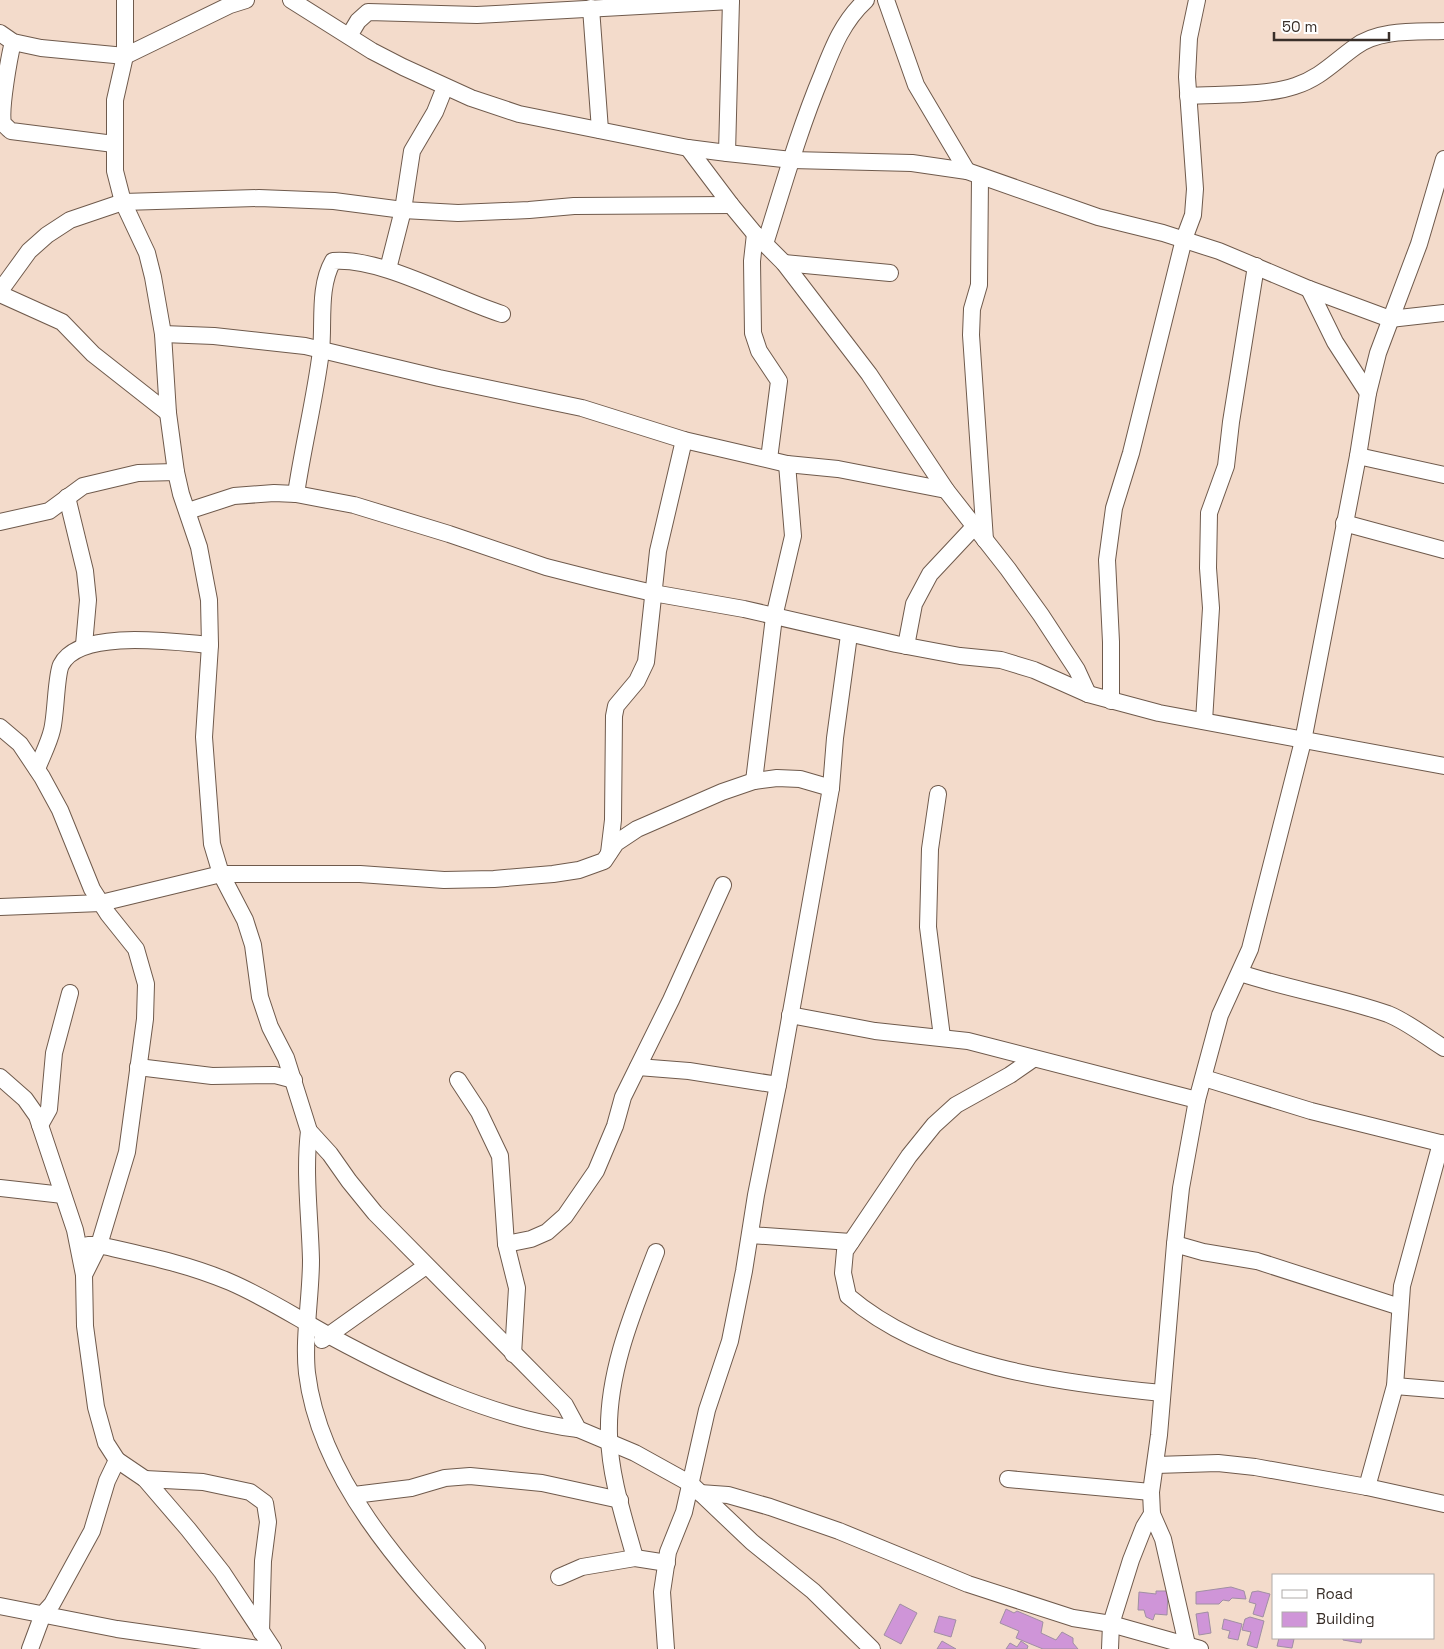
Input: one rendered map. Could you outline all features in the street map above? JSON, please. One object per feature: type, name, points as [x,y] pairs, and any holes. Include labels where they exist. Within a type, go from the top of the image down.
[{"type":"street","points":[[125,0],[124,56],[115,100],[115,171],[123,202],[148,253],[163,334],[168,414],[176,472],[180,494],[188,511],[199,547],[209,600],[210,645],[205,707],[205,767],[212,844],[221,874],[245,920],[253,945],[260,997],[270,1026],[286,1058],[309,1131],[306,1153],[311,1260],[308,1350],[309,1386],[320,1431],[334,1462],[378,1533],[478,1649]]},
{"type":"street","points":[[114,144],[11,131],[2,122],[6,38],[42,48],[124,56],[230,5],[246,0]]},
{"type":"street","points":[[291,0],[372,51],[446,87],[519,114],[688,148],[792,160],[912,163],[973,174],[1098,216],[1184,239],[1256,266],[1308,289],[1390,319],[1444,313]]},
{"type":"street","points":[[769,459],[779,381],[759,350],[753,333],[752,261],[792,160],[810,104],[836,40],[846,22],[866,0]]},
{"type":"street","points":[[886,0],[916,85],[973,174],[978,285],[972,309],[971,336],[985,540]]},
{"type":"street","points":[[1111,701],[1111,642],[1107,560],[1114,508],[1136,436],[1184,239],[1193,215],[1195,189],[1188,96],[1189,38],[1197,0]]},
{"type":"street","points":[[349,36],[358,21],[368,12],[382,11],[448,16],[731,1],[727,153]]},
{"type":"street","points":[[591,8],[600,130]]},
{"type":"street","points":[[1188,96],[1293,87],[1318,77],[1356,46],[1374,37],[1413,32],[1444,31]]},
{"type":"street","points":[[388,270],[403,210],[412,151],[435,112],[446,87]]},
{"type":"street","points":[[688,148],[731,205],[760,239],[784,263],[869,374],[946,490],[1041,615],[1077,670],[1088,694]]},
{"type":"street","points":[[1192,1648],[1163,1539],[1152,1514],[1151,1492],[1156,1465],[1175,1244],[1182,1188],[1197,1100],[1204,1078],[1207,1058],[1220,1015],[1250,949],[1303,741],[1358,456],[1368,393],[1390,319],[1419,244],[1444,159]]},
{"type":"street","points":[[168,414],[93,354],[62,322],[0,293],[29,251],[70,220],[123,202],[258,198],[334,201],[403,210],[458,213],[574,206],[731,205]]},
{"type":"street","points":[[296,494],[321,350],[322,313],[328,268],[332,261],[341,260],[388,270],[502,314]]},
{"type":"street","points":[[784,263],[890,273]]},
{"type":"street","points":[[1204,721],[1211,608],[1208,568],[1209,513],[1226,466],[1231,422],[1256,266]]},
{"type":"street","points":[[1308,289],[1335,342],[1368,393]]},
{"type":"street","points":[[163,334],[263,340],[321,350],[582,408],[684,440],[788,464],[838,469],[946,490]]},
{"type":"street","points":[[609,853],[612,820],[614,716],[616,706],[637,681],[646,662],[658,551],[684,440]]},
{"type":"street","points":[[1358,456],[1444,475]]},
{"type":"street","points":[[754,781],[774,617],[793,536],[788,464]]},
{"type":"street","points":[[0,522],[49,511],[83,486],[138,473],[176,472]]},
{"type":"street","points":[[188,511],[216,500],[234,496],[296,494],[354,505],[449,534],[546,567],[653,593],[696,600],[906,646],[1002,660],[1034,670],[1088,694],[1159,714],[1444,766]]},
{"type":"street","points":[[67,497],[85,570],[88,600],[84,645]]},
{"type":"street","points":[[1344,523],[1444,550]]},
{"type":"street","points":[[906,646],[914,604],[930,574],[974,526]]},
{"type":"street","points":[[666,1649],[662,1592],[667,1563],[696,1488],[707,1410],[730,1341],[831,788],[835,738],[849,635]]},
{"type":"street","points":[[37,769],[52,731],[60,666],[68,654],[84,645],[118,641],[210,645]]},
{"type":"street","points":[[0,727],[20,744],[37,769],[60,810],[84,873],[101,902],[136,948],[144,968],[146,984],[145,1019],[127,1152],[99,1245],[84,1275]]},
{"type":"street","points":[[0,907],[101,902],[221,874],[360,874],[444,880],[494,880],[553,874],[579,870],[604,861],[616,843],[637,829],[722,792],[754,781],[777,778],[800,779],[831,788]]},
{"type":"street","points":[[938,794],[930,849],[928,927],[942,1037]]},
{"type":"street","points":[[506,1244],[531,1239],[547,1232],[565,1216],[596,1171],[615,1126],[623,1097],[723,885]]},
{"type":"street","points":[[1240,973],[1281,987],[1388,1014],[1407,1023],[1444,1048]]},
{"type":"street","points":[[40,1125],[49,1109],[54,1053],[70,992]]},
{"type":"street","points":[[790,1015],[875,1031],[942,1037],[977,1043],[1197,1100]]},
{"type":"street","points":[[1033,1059],[1010,1075],[956,1105],[934,1124],[845,1251],[843,1273],[848,1296],[888,1325],[919,1341],[1039,1378],[1105,1388],[1162,1393]]},
{"type":"street","points":[[138,1067],[212,1076],[275,1075],[294,1080]]},
{"type":"street","points":[[638,1067],[689,1070],[778,1085]]},
{"type":"street","points":[[0,1077],[25,1100],[37,1116],[78,1245],[84,1275],[85,1326],[96,1407],[106,1443],[117,1460],[145,1479],[222,1572],[261,1632],[266,1648],[117,1629],[0,1606]]},
{"type":"street","points":[[1204,1078],[1311,1111],[1442,1143],[1409,1253],[1402,1286],[1395,1386],[1367,1487]]},
{"type":"street","points":[[458,1080],[479,1112],[500,1156],[506,1244],[517,1288],[512,1354]]},
{"type":"street","points":[[309,1131],[330,1154],[375,1213],[512,1354],[565,1405],[578,1429]]},
{"type":"street","points":[[0,1188],[63,1195]]},
{"type":"street","points":[[750,1235],[851,1242]]},
{"type":"street","points":[[1175,1244],[1204,1252],[1257,1261],[1400,1307]]},
{"type":"street","points":[[78,1245],[99,1245],[196,1268],[232,1283],[414,1377],[462,1397],[548,1425],[578,1429],[635,1453],[696,1488],[752,1542],[813,1591],[872,1649]]},
{"type":"street","points":[[635,1558],[613,1475],[609,1442],[610,1401],[629,1324],[656,1252]]},
{"type":"street","points":[[308,1350],[426,1266]]},
{"type":"street","points":[[1395,1386],[1444,1390]]},
{"type":"street","points":[[30,1649],[43,1614],[52,1604],[92,1531],[107,1481],[117,1460]]},
{"type":"street","points":[[1156,1465],[1218,1463],[1255,1467],[1367,1487],[1444,1504]]},
{"type":"street","points":[[354,1495],[410,1488],[445,1478],[470,1476],[532,1481],[620,1500]]},
{"type":"street","points":[[145,1479],[203,1482],[250,1492],[265,1503],[268,1522],[263,1561],[261,1632]]},
{"type":"street","points":[[1008,1479],[1151,1492]]},
{"type":"street","points":[[696,1488],[770,1507],[839,1531],[968,1584],[1072,1618],[1111,1624],[1192,1648]]},
{"type":"street","points":[[1110,1649],[1111,1624],[1131,1560],[1144,1527],[1152,1514]]},
{"type":"street","points":[[559,1577],[582,1567],[635,1558],[667,1563]]},
{"type":"building","points":[[1231,1587],[1244,1591],[1246,1599],[1232,1598],[1229,1601],[1223,1600],[1219,1604],[1196,1604],[1196,1592]]},
{"type":"building","points":[[1156,1591],[1168,1591],[1167,1615],[1155,1614],[1153,1620],[1146,1617],[1144,1610],[1138,1610],[1139,1592],[1156,1594]]},
{"type":"building","points":[[1258,1591],[1270,1594],[1263,1617],[1253,1614],[1256,1604],[1249,1602],[1252,1592]]},
{"type":"building","points":[[900,1604],[917,1613],[901,1644],[884,1635]]},
{"type":"building","points":[[1006,1609],[1014,1613],[1017,1611],[1043,1622],[1041,1633],[1056,1640],[1062,1632],[1073,1638],[1073,1643],[1078,1649],[1043,1649],[1016,1638],[1019,1631],[1000,1623]]},
{"type":"building","points":[[1208,1612],[1211,1633],[1199,1635],[1196,1614]]},
{"type":"building","points":[[939,1616],[956,1620],[951,1637],[934,1632]]},
{"type":"building","points":[[1250,1617],[1264,1621],[1257,1648],[1247,1645],[1251,1632],[1242,1630],[1245,1619]]},
{"type":"building","points":[[1224,1619],[1242,1624],[1238,1640],[1228,1638],[1230,1631],[1222,1629]]},
{"type":"building","points":[[1279,1639],[1294,1639],[1292,1648],[1277,1646]]},
{"type":"building","points":[[1343,1639],[1362,1639],[1361,1643]]},
{"type":"building","points":[[942,1641],[956,1649],[937,1649]]},
{"type":"building","points":[[1021,1641],[1028,1646],[1027,1649],[1006,1649],[1010,1643],[1017,1647]]}]
